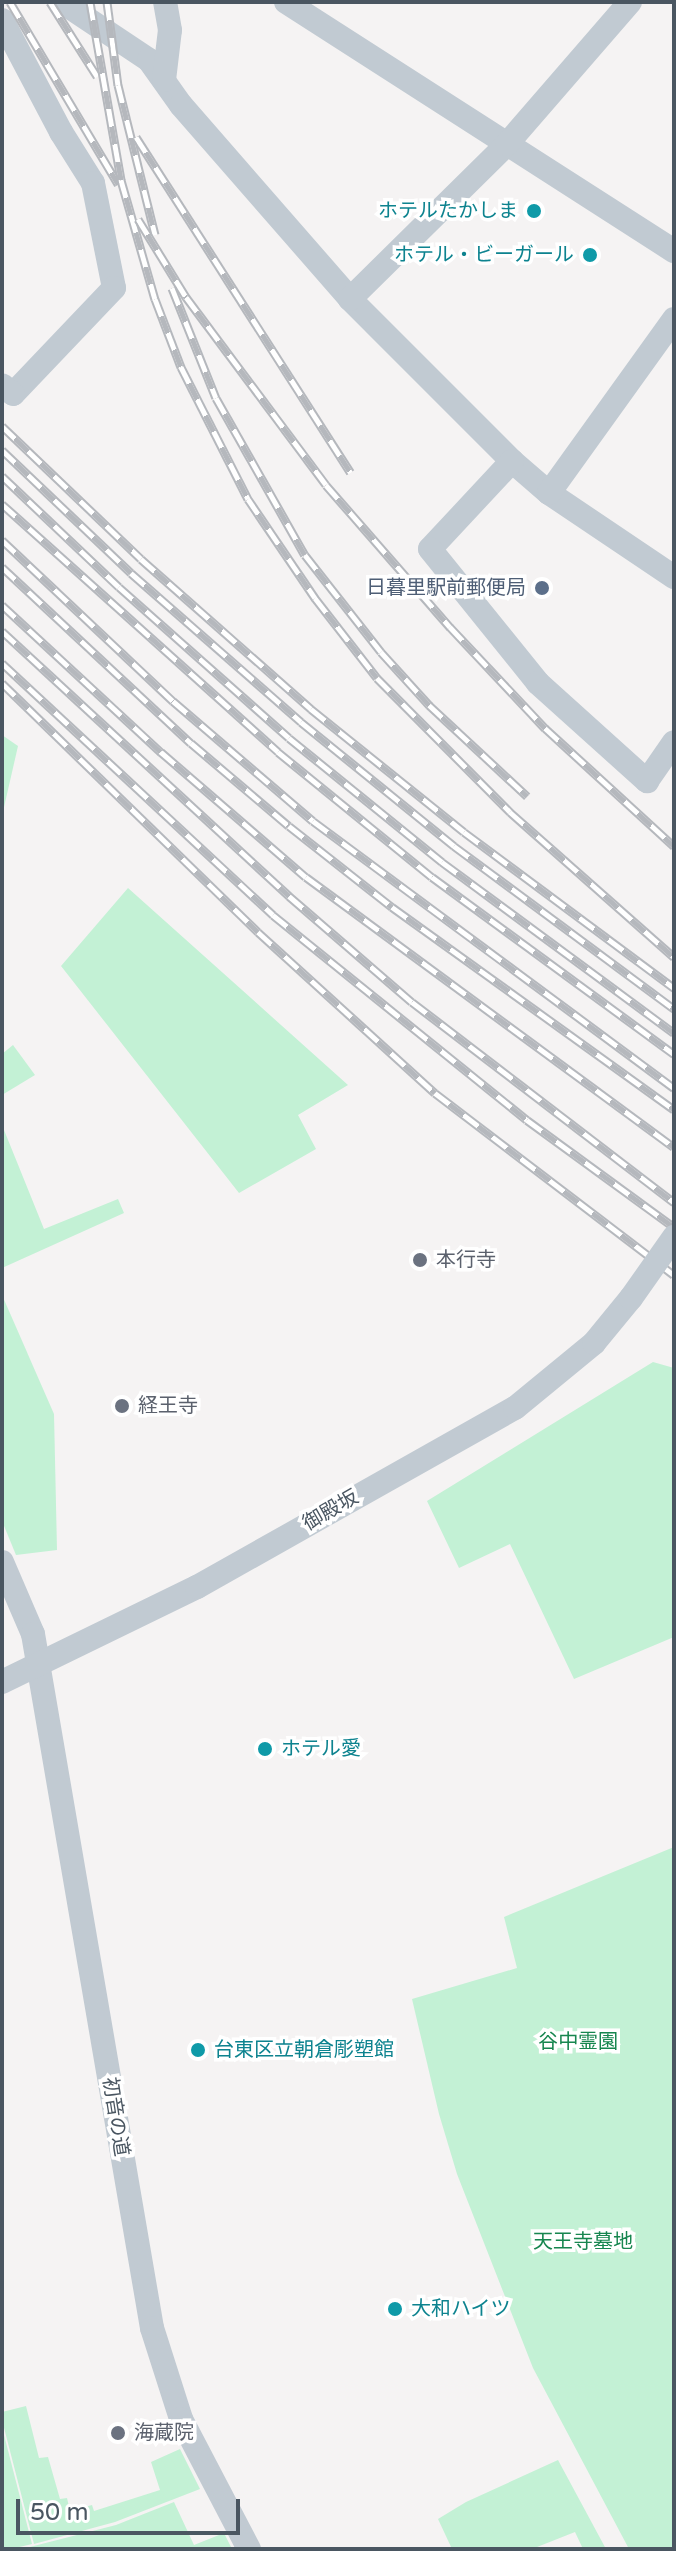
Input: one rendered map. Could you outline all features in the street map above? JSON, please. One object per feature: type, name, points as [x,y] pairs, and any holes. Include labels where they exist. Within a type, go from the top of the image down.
[{"type":"street","points":[[62,2],[149,60],[181,105],[350,299],[512,461],[549,493],[674,577]]},
{"type":"street","points":[[164,80],[170,30],[165,2]]},
{"type":"street","points":[[286,2],[674,251]]},
{"type":"street","points":[[350,299],[507,144],[630,2]]},
{"type":"street","points":[[2,385],[13,394],[114,288],[93,183],[61,132],[4,26]]},
{"type":"street","points":[[549,493],[674,319]]},
{"type":"street","points":[[512,461],[430,549],[538,683],[647,781],[674,742]]},
{"type":"street","name":"御殿坂","points":[[2,1682],[197,1587],[515,1408],[594,1343],[631,1298],[674,1237]]},
{"type":"street","name":"初音の道","points":[[2,1562],[33,1634],[152,2328],[181,2419],[249,2549]]},
{"type":"green space","points":[[2,735],[18,746],[2,816]]},
{"type":"green space","points":[[128,888],[348,1085],[298,1115],[316,1149],[239,1193],[61,966]]},
{"type":"green space","points":[[13,1045],[35,1075],[2,1095],[2,1054]]},
{"type":"green space","points":[[2,1125],[44,1229],[118,1199],[124,1213],[2,1268]]},
{"type":"green space","points":[[2,1295],[54,1414],[57,1550],[16,1555],[2,1521]]},
{"type":"green space","points":[[653,1362],[674,1368],[674,1637],[574,1679],[510,1544],[459,1568],[427,1501]]},
{"type":"green space","points":[[674,1847],[674,2549],[629,2549],[533,2368],[457,2174],[439,2114],[412,1999],[517,1968],[504,1917]]},
{"type":"green space","points":[[26,2406],[39,2458],[48,2457],[60,2499],[67,2498],[70,2511],[92,2505],[94,2511],[160,2490],[151,2462],[180,2449],[200,2489],[115,2522],[34,2544],[2,2420],[2,2412]]},
{"type":"green space","points":[[2,2427],[32,2544],[11,2549],[2,2549]]},
{"type":"green space","points":[[558,2460],[606,2549],[583,2549],[575,2532],[532,2549],[452,2549],[438,2519],[466,2502]]},
{"type":"green space","points":[[174,2502],[194,2545],[224,2533],[232,2549],[22,2549],[116,2525]]},
{"type":"railway","points":[[10,2],[118,184]]},
{"type":"railway","points":[[50,2],[97,76]]},
{"type":"railway","points":[[90,2],[121,180],[155,299],[181,367],[248,499],[315,598],[377,678],[510,812],[674,957]]},
{"type":"railway","points":[[107,2],[118,85],[155,234]]},
{"type":"railway","points":[[136,137],[350,472]]},
{"type":"railway","points":[[138,219],[186,297],[326,485],[450,627],[545,728],[674,846]]},
{"type":"railway","points":[[172,288],[216,398],[305,555],[381,652],[429,705],[527,796]]},
{"type":"railway","points":[[2,426],[141,559],[311,709],[464,832],[674,988]]},
{"type":"railway","points":[[2,450],[131,573],[301,722],[454,846],[674,1009]]},
{"type":"railway","points":[[2,476],[119,587],[289,738],[442,862],[674,1033]]},
{"type":"railway","points":[[2,504],[278,752],[432,877],[674,1054]]},
{"type":"railway","points":[[2,540],[173,701],[313,821],[674,1088]]},
{"type":"railway","points":[[2,567],[191,743],[289,826],[392,907],[674,1110]]},
{"type":"railway","points":[[2,605],[161,752],[306,877],[674,1147]]},
{"type":"railway","points":[[2,631],[289,896],[412,1002],[674,1202]]},
{"type":"railway","points":[[2,663],[273,915],[527,1120],[674,1227]]},
{"type":"railway","points":[[2,683],[258,932],[435,1093],[674,1275]]},
{"type":"place","name":"ホテルたかしま","points":[[534,211]]},
{"type":"place","name":"ホテル・ビーガール","points":[[590,255]]},
{"type":"place","name":"日暮里駅前郵便局","points":[[542,588]]},
{"type":"place","name":"本行寺","points":[[420,1260]]},
{"type":"place","name":"経王寺","points":[[122,1406]]},
{"type":"place","name":"ホテル愛","points":[[265,1749]]},
{"type":"place","name":"台東区立朝倉彫塑館","points":[[198,2050]]},
{"type":"place","name":"大和ハイツ","points":[[395,2309]]},
{"type":"place","name":"海蔵院","points":[[118,2433]]},
{"type":"park label","name":"谷中霊園","points":[[578,2042]]},
{"type":"park label","name":"天王寺墓地","points":[[583,2242]]}]
